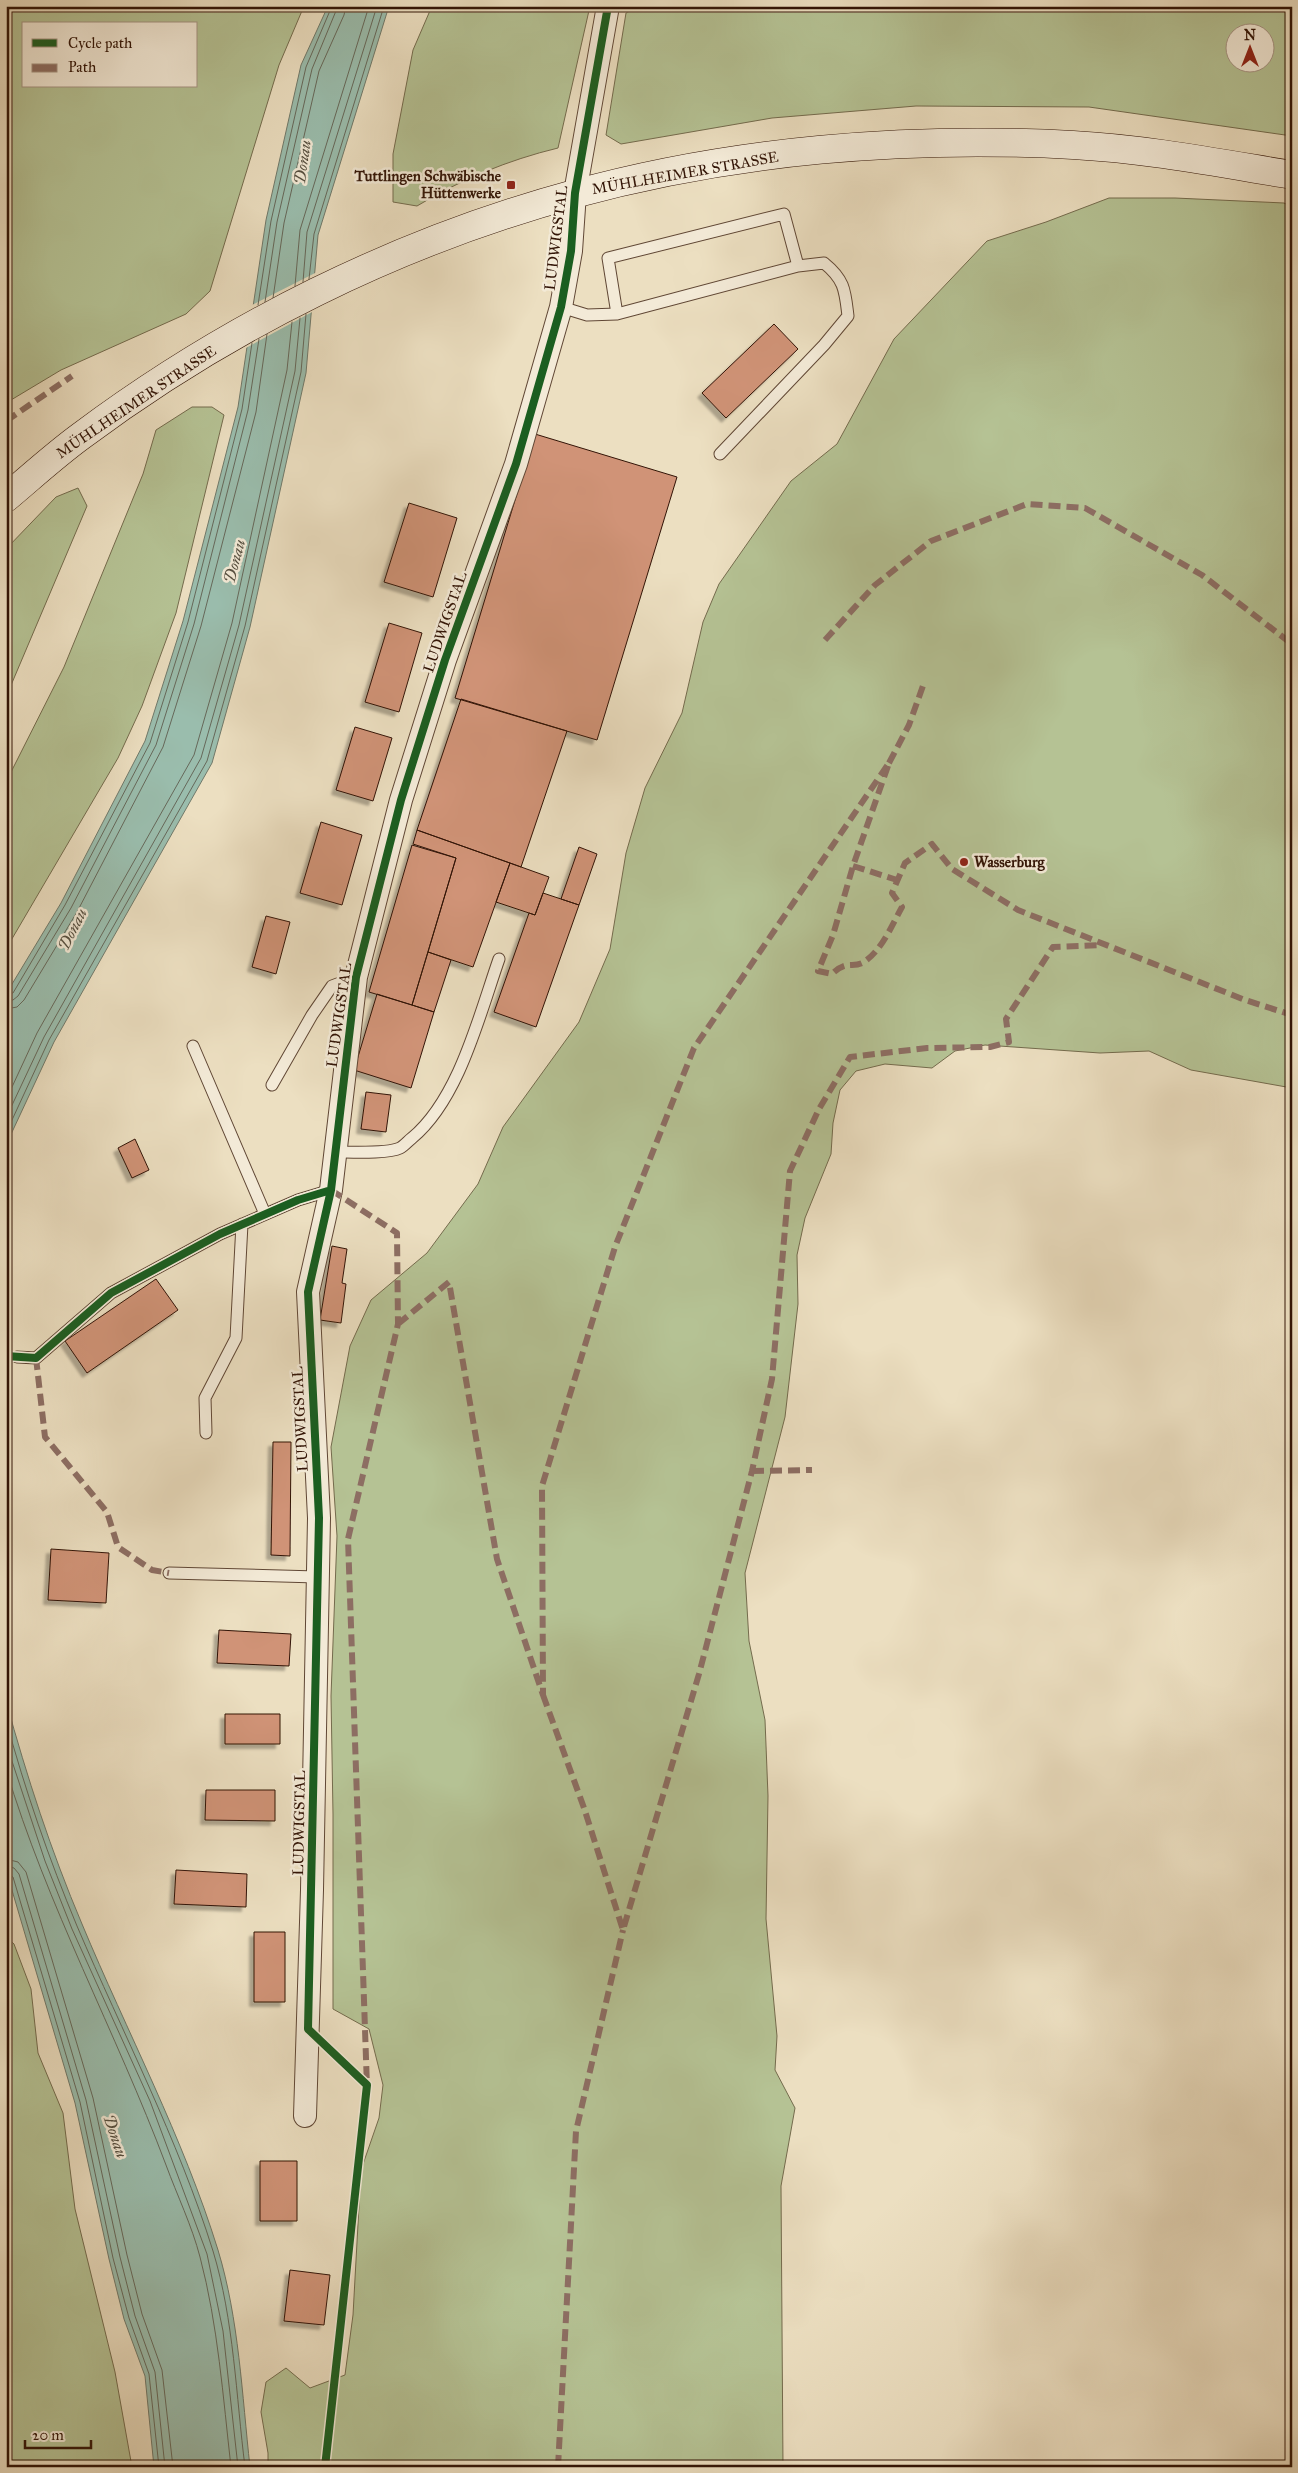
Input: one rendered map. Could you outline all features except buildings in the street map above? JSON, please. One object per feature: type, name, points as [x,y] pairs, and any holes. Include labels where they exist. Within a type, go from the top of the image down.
[{"type":"main road","name":"MÜHLHEIMER STRASSE","points":[[6,498],[80,436],[193,360],[292,304],[396,257],[476,225],[575,193],[726,162],[824,149],[913,143],[987,141],[1151,151],[1292,175]]},
{"type":"street","name":"LUDWIGSTAL","points":[[305,2116],[312,1890],[319,1518],[308,1292],[331,1190],[356,977],[401,800],[445,660],[516,464],[561,308],[571,251],[575,193],[608,6]]},
{"type":"lane","points":[[617,314],[608,258],[784,214],[798,266]]},
{"type":"lane","points":[[561,308],[587,314],[617,314],[798,266],[824,263],[836,272],[845,288],[848,316],[824,345],[720,454]]},
{"type":"lane","points":[[336,1152],[362,1152],[400,1148],[425,1128],[442,1105],[468,1047],[499,959]]},
{"type":"lane","points":[[272,1085],[312,1015],[332,986],[356,977]]},
{"type":"lane","points":[[193,1046],[266,1214]]},
{"type":"lane","points":[[17,1357],[36,1358],[111,1293],[220,1234],[266,1214],[331,1190]]},
{"type":"lane","points":[[206,1433],[205,1398],[236,1338],[242,1224]]},
{"type":"lane","points":[[170,1573],[317,1577]]},
{"type":"shaded area","points":[[6,6],[304,6],[279,65],[210,291],[186,314],[61,370],[6,403]]},
{"type":"shaded area","points":[[432,6],[590,6],[558,148],[521,158],[485,172],[417,206],[393,202],[393,154],[413,50]]},
{"type":"shaded area","points":[[639,6],[1292,6],[1292,136],[1089,107],[916,106],[772,118],[621,144],[606,135],[626,13]]},
{"type":"shaded area","points":[[1109,198],[1175,198],[1284,203],[1292,207],[1292,1088],[1191,1070],[1149,1051],[1100,1053],[985,1045],[955,1051],[932,1068],[885,1064],[856,1071],[840,1090],[833,1123],[831,1154],[805,1218],[797,1255],[798,1304],[785,1417],[745,1573],[749,1641],[765,1720],[768,1796],[766,1919],[777,2036],[775,2070],[795,2108],[781,2186],[783,2467],[268,2467],[268,2453],[261,2412],[266,2382],[286,2368],[310,2388],[345,2375],[353,2315],[361,2170],[379,2118],[383,2085],[369,2029],[333,2009],[331,1696],[337,1536],[331,1447],[350,1346],[371,1300],[427,1253],[478,1184],[503,1127],[579,1022],[610,949],[626,853],[645,788],[682,713],[703,622],[719,584],[791,481],[837,444],[894,339],[987,241],[1046,222]]},
{"type":"shaded area","points":[[192,407],[212,407],[224,415],[176,613],[142,706],[118,758],[6,949],[6,782],[64,667],[143,474],[156,430]]},
{"type":"shaded area","points":[[78,488],[87,506],[6,697],[6,549],[56,497]]},
{"type":"shaded area","points":[[6,1936],[14,1944],[31,1989],[38,2053],[63,2113],[75,2209],[115,2372],[132,2467],[6,2467]]},
{"type":"water","name":"Donau","points":[[328,6],[389,6],[318,235],[306,373],[250,627],[212,763],[54,1042],[6,1145],[6,994],[61,903],[145,741],[183,621],[238,407],[266,220],[301,65]]},
{"type":"water","name":"Donau","points":[[6,1701],[31,1786],[60,1869],[99,1964],[154,2085],[204,2208],[218,2250],[231,2303],[235,2330],[250,2467],[154,2467],[145,2376],[124,2319],[75,2103],[6,1870]]},
{"type":"pier","points":[[317,272],[314,311],[244,349],[250,306]]},
{"type":"marked path","points":[[6,421],[72,376]]},
{"type":"marked path","points":[[825,640],[875,585],[931,541],[1027,504],[1085,508],[1202,575],[1292,644]]},
{"type":"marked path","points":[[889,763],[909,725],[924,683]]},
{"type":"marked path","points":[[398,1324],[449,1282],[497,1559],[543,1695],[542,1486],[615,1247],[694,1048],[889,763],[853,866],[833,935],[818,971],[832,974],[837,969],[846,965],[856,965],[864,962],[876,951],[902,907],[892,893],[905,863],[932,844],[952,869],[1018,910],[1245,1000],[1292,1015]]},
{"type":"marked path","points":[[853,866],[897,880]]},
{"type":"marked path","points":[[543,1695],[584,1808],[623,1930],[699,1674],[752,1471],[772,1379],[790,1171],[819,1109],[850,1057],[927,1048],[990,1047],[1009,1042],[1006,1019],[1053,947],[1102,945]]},
{"type":"marked path","points":[[331,1190],[397,1233],[398,1324],[348,1539],[367,2087]]},
{"type":"marked path","points":[[36,1358],[45,1437],[107,1512],[118,1547],[152,1570],[169,1573]]},
{"type":"marked path","points":[[752,1471],[812,1470]]},
{"type":"marked path","points":[[558,2467],[576,2131],[623,1930]]},
{"type":"cycle path","points":[[325,2467],[367,2085],[308,2029],[319,1518],[308,1292],[331,1190],[356,977],[401,800],[445,660],[516,464],[561,307],[571,251],[575,193],[608,6]]},
{"type":"cycle path","points":[[6,1356],[36,1358],[111,1293],[220,1234],[298,1200],[331,1190]]},
{"type":"place","name":"Tuttlingen Schwäbische Hüttenwerke","points":[[511,185]]},
{"type":"place","name":"Wasserburg","points":[[964,862]]}]
